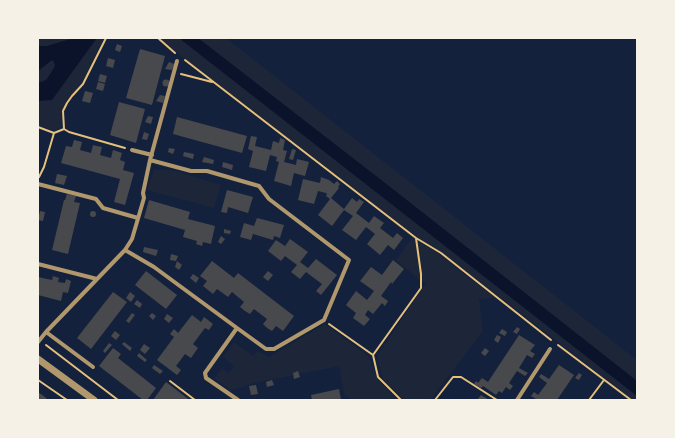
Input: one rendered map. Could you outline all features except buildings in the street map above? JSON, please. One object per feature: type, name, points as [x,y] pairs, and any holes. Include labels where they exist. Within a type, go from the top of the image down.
[{"type":"street","points":[[39,341],[125,250],[132,238],[144,198],[142,193],[150,160],[175,73],[177,61]]},
{"type":"street","points":[[132,150],[152,155]]},
{"type":"street","points":[[125,250],[154,267],[266,348],[274,350],[324,320],[349,260],[269,198],[259,186],[208,171],[191,172],[150,160]]},
{"type":"street","points":[[38,184],[96,199],[103,208],[138,218]]},
{"type":"street","points":[[38,264],[97,279]]},
{"type":"street","points":[[237,328],[205,373],[206,378],[238,400]]},
{"type":"street","points":[[46,332],[93,367]]},
{"type":"street","points":[[517,400],[550,349]]},
{"type":"street","points":[[38,359],[94,400]]},
{"type":"path","points":[[64,129],[64,111],[67,103],[83,84],[106,38]]},
{"type":"path","points":[[158,38],[176,53]]},
{"type":"path","points":[[181,57],[416,238],[441,253],[554,343],[631,400]]},
{"type":"path","points":[[175,73],[213,82]]},
{"type":"path","points":[[38,127],[54,133],[64,129]]},
{"type":"path","points":[[64,129],[69,132],[132,150]]},
{"type":"path","points":[[38,178],[44,167],[54,133]]},
{"type":"path","points":[[373,355],[421,288],[416,238]]},
{"type":"path","points":[[324,320],[373,355],[378,377],[401,400]]},
{"type":"path","points":[[39,341],[118,400]]},
{"type":"path","points":[[435,400],[453,377],[461,376],[497,400]]},
{"type":"path","points":[[38,380],[67,400]]},
{"type":"path","points":[[589,400],[604,380]]},
{"type":"path","points":[[170,381],[195,400]]},
{"type":"shaded area","points":[[38,38],[74,38],[47,46],[38,46]]},
{"type":"shaded area","points":[[74,38],[96,39],[52,100],[38,101],[38,82],[42,82],[47,79],[55,66],[52,60],[38,71],[38,46],[47,46]]},
{"type":"shaded area","points":[[94,38],[104,38],[91,64],[87,76],[66,102],[61,114],[61,127],[55,131],[38,125],[38,101],[52,99],[96,40]]},
{"type":"shaded area","points":[[160,38],[179,38],[637,396],[637,400],[633,400],[452,260],[415,236],[176,52]]},
{"type":"shaded area","points":[[179,38],[198,38],[394,190],[637,381],[637,396]]},
{"type":"shaded area","points":[[198,38],[226,38],[637,360],[637,381],[394,190]]},
{"type":"shaded area","points":[[52,60],[55,67],[50,76],[45,81],[38,82],[38,71]]},
{"type":"shaded area","points":[[154,169],[175,171],[221,185],[214,208],[147,190]]},
{"type":"shaded area","points":[[412,238],[436,252],[495,298],[479,299],[483,331],[432,398],[426,400],[404,400],[383,379],[378,355],[426,283],[421,281],[396,260]]},
{"type":"shaded area","points":[[325,324],[368,356],[379,382],[398,400],[352,400],[344,394],[339,366],[249,384],[230,390],[214,378],[222,368],[229,373],[234,366],[223,357],[234,342],[253,356],[258,351],[269,357]]}]
